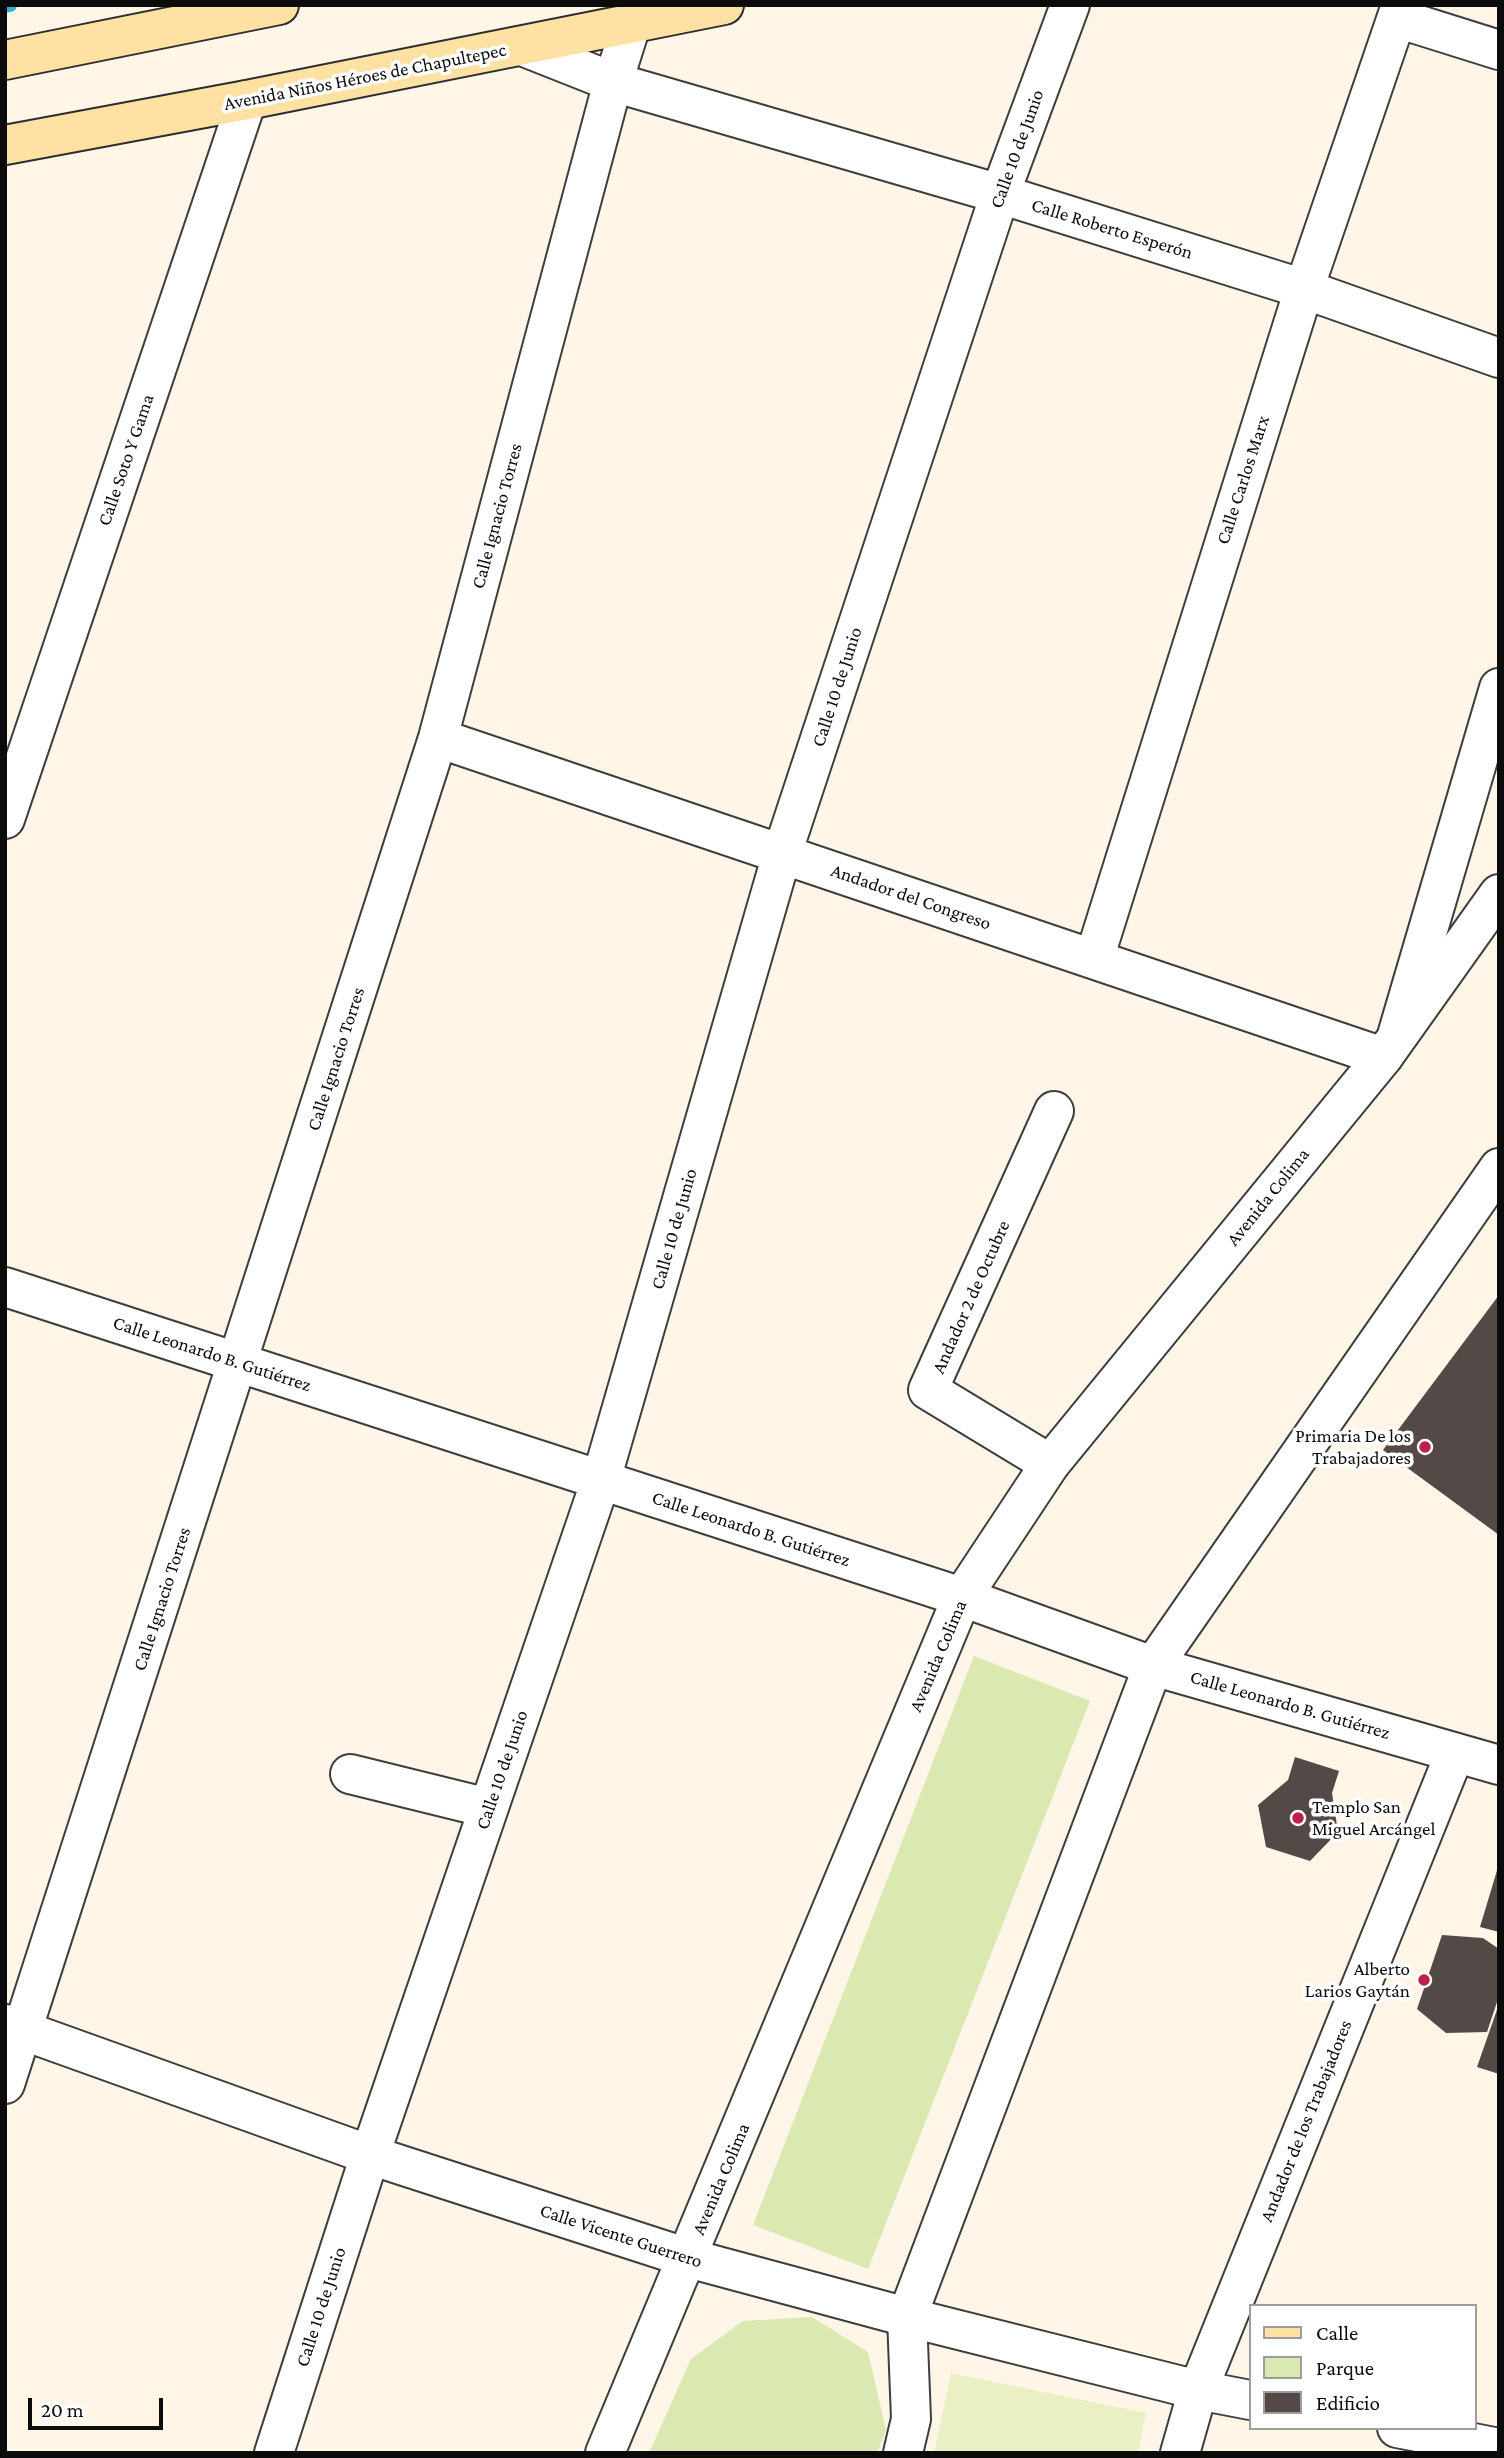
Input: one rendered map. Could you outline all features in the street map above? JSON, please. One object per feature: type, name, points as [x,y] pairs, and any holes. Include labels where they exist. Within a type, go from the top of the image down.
[{"type":"main road","points":[[5,60],[279,5]]},
{"type":"main road","name":"Avenida Niños Héroes de Chapultepec","points":[[5,145],[724,5]]},
{"type":"street","name":"Calle 10 de Junio","points":[[274,2453],[370,2155],[601,1479],[782,854],[1000,194],[1070,5]]},
{"type":"street","points":[[1399,12],[1499,51]]},
{"type":"street","name":"Calle Carlos Marx","points":[[1094,958],[1304,289],[1399,12]]},
{"type":"street","name":"Calle Ignacio Torres","points":[[5,2084],[14,2027],[238,1363],[438,738],[613,82],[631,25]]},
{"type":"street","name":"Calle Roberto Esperón","points":[[522,46],[613,82],[1000,194],[1304,289],[1499,358]]},
{"type":"street","name":"Calle Soto Y Gama","points":[[5,819],[247,100]]},
{"type":"street","points":[[1389,1049],[1499,688]]},
{"type":"street","name":"Andador del Congreso","points":[[438,738],[1094,958],[1389,1049]]},
{"type":"street","name":"Avenida Colima","points":[[605,2453],[962,1597],[1050,1464],[1389,1049],[1499,894]]},
{"type":"street","name":"Andador 2 de Octubre","points":[[1050,1464],[928,1390],[1054,1111]]},
{"type":"street","points":[[903,2453],[911,2419],[906,2317],[1153,1666],[1499,1168]]},
{"type":"street","name":"Calle Leonardo B. Gutiérrez","points":[[5,1287],[962,1597],[1153,1666],[1499,1765]]},
{"type":"street","name":"Andador de los Trabajadores","points":[[1180,2453],[1198,2390],[1455,1753]]},
{"type":"street","points":[[350,1774],[488,1808]]},
{"type":"street","name":"Calle Vicente Guerrero","points":[[14,2027],[370,2155],[688,2258],[906,2317],[1198,2390],[1248,2400]]},
{"type":"street","points":[[1406,2430],[1499,2448]]},
{"type":"green space","points":[[974,1656],[1090,1701],[868,2269],[753,2225]]},
{"type":"green space","points":[[812,2317],[868,2352],[886,2430],[877,2453],[649,2453],[691,2359],[743,2321]]},
{"type":"green space","points":[[951,2373],[1146,2413],[1138,2453],[934,2453]]},
{"type":"building","points":[[1499,1295],[1499,1535],[1383,1450]]},
{"type":"building","name":"Templo San Miguel Arcángel","points":[[1295,1757],[1339,1771],[1332,1793],[1338,1832],[1310,1861],[1266,1847],[1258,1805],[1288,1780]]},
{"type":"building","points":[[1499,1867],[1499,1932],[1480,1927]]},
{"type":"building","points":[[1442,1935],[1483,1938],[1499,1949],[1499,1996],[1487,2032],[1446,2033],[1417,2009]]},
{"type":"building","points":[[1499,2004],[1499,2074],[1477,2067]]},
{"type":"waterway","points":[[5,6],[10,5]]},
{"type":"place","name":"Primaria De los Trabajadores","points":[[1425,1447]]},
{"type":"place","name":"Templo San Miguel Arcángel","points":[[1298,1818]]},
{"type":"place","name":"Alberto Larios Gaytán","points":[[1424,1980]]}]
